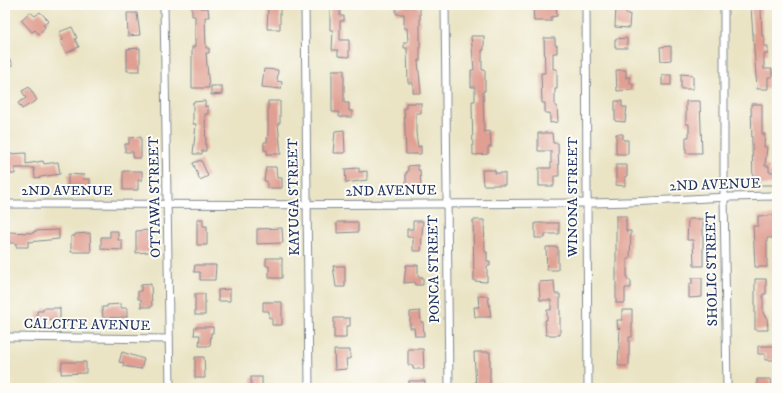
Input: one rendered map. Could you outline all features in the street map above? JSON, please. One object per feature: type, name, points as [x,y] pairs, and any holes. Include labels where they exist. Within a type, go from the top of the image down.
[{"type":"street","name":"OTTAWA STREET","points":[[164,5],[170,388]]},
{"type":"street","name":"KAYUGA STREET","points":[[305,5],[309,388]]},
{"type":"street","name":"PONCA STREET","points":[[445,5],[449,388]]},
{"type":"street","name":"WINONA STREET","points":[[586,5],[588,388]]},
{"type":"street","name":"SHOLIC STREET","points":[[724,5],[724,196],[727,388]]},
{"type":"street","name":"2ND AVENUE","points":[[5,204],[306,205],[586,203],[724,196],[777,196]]},
{"type":"street","name":"CALCITE AVENUE","points":[[5,337],[169,338]]},
{"type":"building","points":[[192,5],[200,5],[201,8],[208,8],[209,17],[205,17],[206,48],[209,48],[209,53],[206,53],[209,88],[192,88],[192,47],[195,47],[195,16],[192,16]]},
{"type":"building","points":[[556,6],[557,16],[551,17],[551,21],[534,21],[533,7]]},
{"type":"building","points":[[616,6],[626,6],[626,14],[630,14],[629,28],[615,27]]},
{"type":"building","points":[[396,7],[420,7],[420,61],[418,61],[421,93],[413,93],[413,83],[408,83],[407,48],[404,48],[404,42],[408,42],[407,28],[404,28],[404,14],[396,14]]},
{"type":"building","points":[[268,8],[280,8],[280,29],[267,29]]},
{"type":"building","points":[[330,8],[340,8],[340,16],[344,16],[344,21],[340,21],[340,40],[349,40],[349,57],[338,56],[338,50],[332,50],[333,30],[330,30]]},
{"type":"building","points":[[751,8],[761,8],[762,36],[764,36],[764,46],[768,46],[768,54],[764,54],[764,69],[772,69],[772,77],[768,77],[768,89],[757,89]]},
{"type":"building","points":[[30,12],[35,16],[40,12],[49,21],[43,25],[45,27],[39,34],[35,30],[32,32],[21,20]]},
{"type":"building","points":[[127,13],[137,13],[140,35],[128,36]]},
{"type":"building","points":[[72,27],[79,47],[66,53],[60,41],[63,40],[59,32]]},
{"type":"building","points":[[471,36],[484,36],[482,70],[485,70],[485,91],[483,91],[484,132],[490,131],[491,147],[488,147],[488,154],[473,155],[472,101],[475,101],[475,87],[471,87],[471,70],[474,70]]},
{"type":"building","points":[[544,38],[555,38],[555,45],[557,45],[557,53],[553,53],[553,69],[557,69],[555,106],[557,106],[558,122],[550,123],[550,113],[545,113],[545,103],[542,103],[541,73],[545,73]]},
{"type":"building","points":[[627,38],[627,48],[615,48],[615,39]]},
{"type":"building","points":[[671,46],[671,60],[661,61],[660,47]]},
{"type":"building","points":[[140,48],[140,71],[127,71],[127,49]]},
{"type":"building","points":[[264,69],[278,70],[277,81],[282,82],[281,89],[262,87]]},
{"type":"building","points":[[332,70],[344,70],[344,103],[349,103],[349,111],[352,111],[352,117],[339,117],[339,112],[332,112]]},
{"type":"building","points":[[616,70],[626,70],[626,78],[630,77],[630,84],[633,84],[633,90],[617,91]]},
{"type":"building","points":[[681,74],[693,75],[693,89],[681,89]]},
{"type":"building","points":[[662,75],[671,75],[671,85],[662,85]]},
{"type":"building","points":[[211,86],[222,86],[222,94],[211,95]]},
{"type":"building","points":[[29,87],[37,100],[22,109],[18,103],[26,98],[22,91]]},
{"type":"building","points":[[205,101],[205,107],[208,106],[208,114],[205,114],[206,151],[202,151],[202,154],[193,154],[196,124],[193,124],[193,102]]},
{"type":"building","points":[[268,101],[280,101],[280,123],[278,123],[281,154],[267,154],[267,150],[264,150],[264,142],[267,142],[268,132]]},
{"type":"building","points":[[615,101],[622,101],[622,107],[627,107],[625,122],[615,121]]},
{"type":"building","points":[[686,101],[700,101],[702,153],[686,153],[686,137],[689,137],[689,124],[686,124]]},
{"type":"building","points":[[406,103],[421,103],[421,113],[416,113],[416,133],[418,147],[421,146],[421,154],[406,154],[404,108],[406,108]]},
{"type":"building","points":[[751,104],[762,104],[762,134],[765,134],[764,147],[767,147],[765,166],[769,166],[769,172],[775,172],[777,185],[759,185],[759,182],[753,183]]},
{"type":"building","points":[[344,130],[345,153],[333,153],[335,131]]},
{"type":"building","points":[[538,133],[552,133],[553,143],[558,143],[559,176],[554,176],[554,186],[539,186],[539,168],[551,168],[551,151],[538,151]]},
{"type":"building","points":[[616,134],[623,134],[623,140],[628,140],[628,154],[616,154]]},
{"type":"building","points":[[141,137],[141,158],[133,158],[133,152],[125,152],[125,144],[129,144],[129,138]]},
{"type":"building","points":[[26,153],[26,164],[43,161],[44,164],[58,162],[60,174],[35,178],[34,168],[15,168],[15,174],[5,174],[5,166],[8,166],[8,154]]},
{"type":"building","points":[[201,160],[208,176],[200,180],[193,163]]},
{"type":"building","points":[[418,165],[418,170],[420,170],[421,189],[410,189],[410,185],[406,185],[406,172],[408,172],[408,166]]},
{"type":"building","points":[[616,165],[627,165],[625,186],[616,185]]},
{"type":"building","points":[[266,167],[276,167],[277,178],[282,178],[282,188],[267,188],[267,181],[264,181]]},
{"type":"building","points":[[359,168],[359,172],[367,171],[367,180],[346,183],[345,169]]},
{"type":"building","points":[[482,170],[495,170],[495,173],[505,173],[505,185],[483,185]]},
{"type":"building","points":[[123,171],[142,171],[142,180],[138,180],[138,190],[123,190]]},
{"type":"building","points":[[68,174],[84,175],[83,179],[90,179],[90,187],[68,187]]},
{"type":"building","points":[[776,215],[776,238],[767,238],[767,267],[755,267],[753,226],[758,226],[758,216]]},
{"type":"building","points":[[616,216],[626,216],[626,231],[631,231],[630,259],[627,259],[627,280],[631,281],[631,288],[625,288],[625,303],[616,303]]},
{"type":"building","points":[[197,219],[203,219],[203,226],[207,226],[207,245],[197,245]]},
{"type":"building","points":[[688,219],[703,219],[703,266],[694,266],[693,240],[687,240]]},
{"type":"building","points":[[473,220],[484,220],[485,252],[487,252],[487,261],[490,261],[490,266],[487,266],[487,282],[474,281]]},
{"type":"building","points":[[413,221],[423,221],[421,251],[413,251],[413,237],[407,237],[407,229],[413,229]]},
{"type":"building","points":[[337,222],[358,222],[358,232],[337,233]]},
{"type":"building","points":[[535,223],[559,223],[559,234],[545,234],[545,238],[535,238]]},
{"type":"building","points":[[282,228],[283,243],[257,244],[257,229]]},
{"type":"building","points":[[59,230],[59,239],[28,242],[28,247],[16,247],[16,243],[6,243],[7,232],[34,233],[34,231]]},
{"type":"building","points":[[149,230],[149,252],[136,253],[136,231]]},
{"type":"building","points":[[110,231],[118,231],[118,240],[122,240],[122,250],[101,249],[101,237],[110,237]]},
{"type":"building","points":[[90,233],[91,252],[71,252],[71,236],[75,236],[75,234]]},
{"type":"building","points":[[546,247],[558,247],[558,270],[547,270]]},
{"type":"building","points":[[266,258],[282,258],[282,278],[269,278],[269,266],[266,266]]},
{"type":"building","points":[[195,265],[216,265],[215,280],[200,280],[200,272],[194,272]]},
{"type":"building","points":[[406,265],[418,265],[418,277],[423,277],[423,285],[415,285],[415,282],[404,283]]},
{"type":"building","points":[[333,266],[345,266],[345,287],[336,287]]},
{"type":"building","points":[[692,278],[702,278],[702,297],[689,298],[689,284],[692,284]]},
{"type":"building","points":[[755,279],[766,279],[766,294],[763,294],[763,312],[765,317],[767,317],[768,330],[755,330]]},
{"type":"building","points":[[554,281],[555,294],[560,294],[560,335],[546,335],[545,320],[547,320],[547,310],[551,310],[551,300],[540,300],[539,282]]},
{"type":"building","points":[[151,284],[152,307],[141,307],[141,299],[138,299],[138,291],[141,291],[141,285]]},
{"type":"building","points":[[230,289],[230,301],[218,301],[218,290]]},
{"type":"building","points":[[195,294],[205,294],[205,315],[195,315]]},
{"type":"building","points":[[478,296],[488,296],[491,317],[475,317],[474,307],[479,307]]},
{"type":"building","points":[[263,302],[282,302],[282,325],[272,325],[272,318],[269,318],[269,311],[263,311]]},
{"type":"building","points":[[121,304],[121,308],[127,308],[127,317],[103,318],[102,307]]},
{"type":"building","points":[[43,308],[60,308],[60,319],[37,320],[37,311],[43,311]]},
{"type":"building","points":[[622,310],[632,310],[632,337],[629,337],[629,366],[618,366],[620,328],[618,329],[617,320],[622,320]]},
{"type":"building","points":[[420,311],[421,322],[423,322],[424,336],[415,336],[414,328],[410,328],[410,312]]},
{"type":"building","points":[[334,318],[350,318],[350,326],[346,326],[346,338],[334,338]]},
{"type":"building","points":[[195,327],[213,327],[210,346],[199,346],[200,335],[194,335]]},
{"type":"building","points":[[758,346],[776,346],[777,360],[765,360],[765,354],[758,354]]},
{"type":"building","points":[[408,349],[423,349],[424,369],[413,369],[413,365],[408,365]]},
{"type":"building","points":[[334,350],[350,350],[350,359],[346,359],[347,369],[335,370]]},
{"type":"building","points":[[122,352],[144,359],[141,369],[123,366],[124,363],[119,362]]},
{"type":"building","points":[[474,352],[490,352],[490,388],[476,388]]},
{"type":"building","points":[[195,357],[204,357],[205,378],[195,378]]},
{"type":"building","points":[[62,362],[86,362],[86,373],[61,374]]},
{"type":"building","points":[[251,377],[262,377],[262,388],[251,388]]},
{"type":"building","points":[[757,379],[771,379],[772,388],[757,388]]},
{"type":"building","points":[[409,381],[425,381],[425,388],[409,388]]}]
